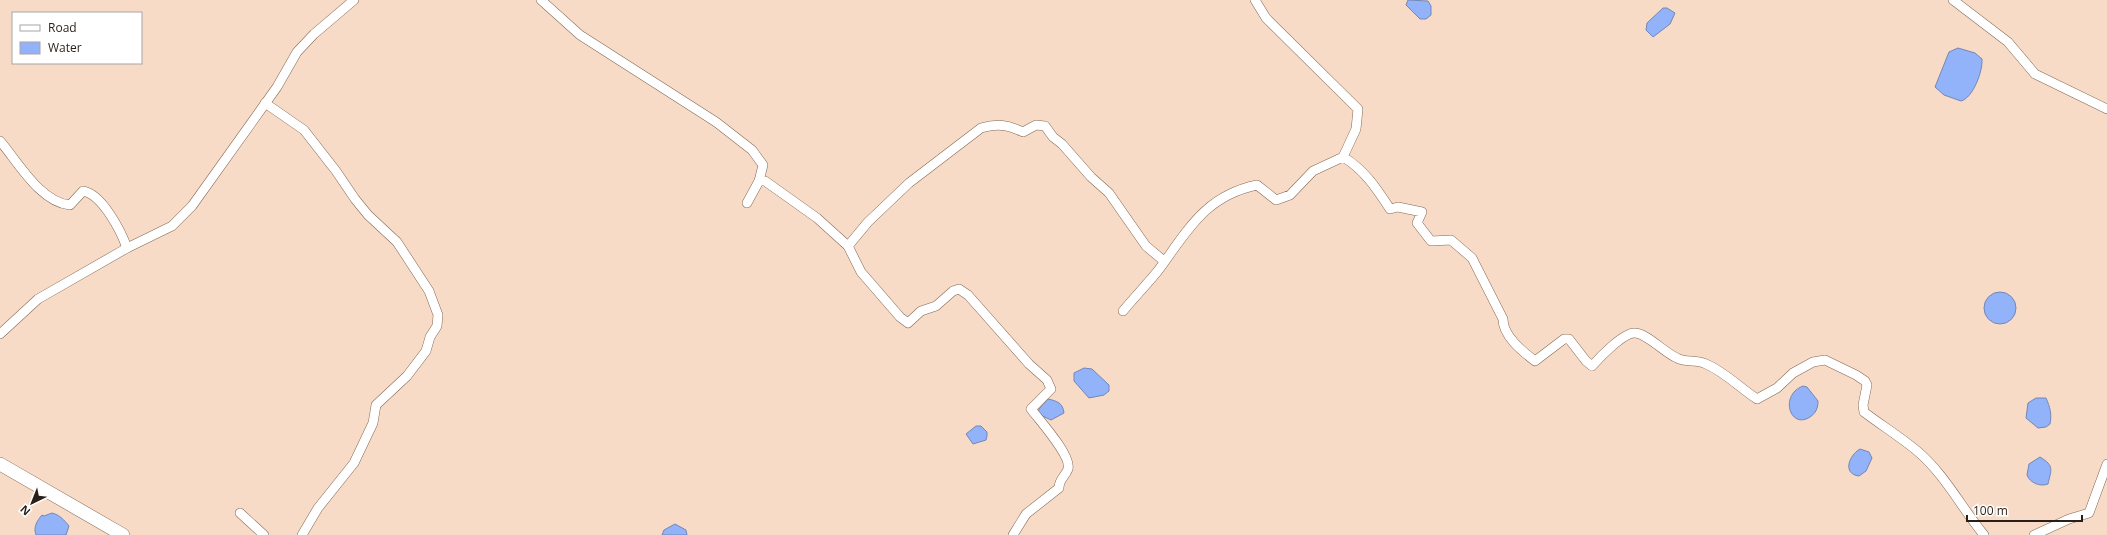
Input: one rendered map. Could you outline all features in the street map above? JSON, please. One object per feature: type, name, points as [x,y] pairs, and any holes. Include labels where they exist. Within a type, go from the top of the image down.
[{"type":"main road","points":[[0,464],[123,535]]},
{"type":"street","points":[[0,334],[38,299],[127,248],[172,226],[192,206],[265,103],[297,52],[314,34],[354,0]]},
{"type":"street","points":[[541,0],[580,35],[711,118],[752,150],[763,164],[759,181],[747,203]]},
{"type":"street","points":[[1122,311],[1164,261],[1193,222],[1206,209],[1234,192],[1257,185],[1276,200],[1290,195],[1313,171],[1324,164],[1344,157],[1356,128],[1358,109],[1266,18],[1254,0]]},
{"type":"street","points":[[1953,0],[2008,42],[2036,74],[2107,109]]},
{"type":"street","points":[[265,103],[304,130],[368,215],[397,242],[429,292],[438,315],[437,326],[430,337],[426,352],[407,376],[376,405],[373,423],[354,463],[318,508],[302,535]]},
{"type":"street","points":[[848,246],[868,222],[909,183],[981,128],[992,124],[1008,126],[1022,132],[1036,125],[1045,126],[1053,137],[1062,144],[1091,177],[1109,193],[1146,246],[1164,261]]},
{"type":"street","points":[[0,141],[26,174],[47,196],[70,205],[84,191],[91,193],[118,225],[127,248]]},
{"type":"street","points":[[1344,157],[1353,162],[1368,178],[1390,208],[1398,207],[1422,212],[1417,223],[1431,241],[1451,240],[1472,258],[1503,319],[1503,327],[1515,342],[1535,361],[1564,339],[1569,339],[1586,361],[1592,366],[1619,340],[1626,335],[1635,333],[1642,335],[1678,359],[1697,360],[1707,364],[1757,399],[1777,388],[1793,373],[1813,362],[1825,360],[1865,381],[1867,385],[1863,405],[1864,412],[1916,450],[1949,486],[1966,512],[1984,535]]},
{"type":"street","points":[[759,181],[765,181],[812,214],[848,246],[861,272],[900,318],[908,323],[921,311],[936,306],[952,291],[959,289],[968,295],[1029,364],[1047,380],[1051,389],[1031,409],[1068,458],[1068,468],[1059,481],[1059,488],[1026,514],[1013,535]]},
{"type":"street","points":[[2034,535],[2069,519],[2089,513],[2107,464]]},
{"type":"street","points":[[240,513],[264,535]]},
{"type":"water","points":[[1408,0],[1428,1],[1431,6],[1431,15],[1426,19],[1420,19],[1406,5]]},
{"type":"water","points":[[1663,8],[1667,8],[1675,13],[1670,24],[1653,37],[1646,30],[1647,23]]},
{"type":"water","points":[[1958,48],[1975,53],[1982,59],[1979,77],[1973,90],[1965,99],[1961,101],[1944,95],[1935,87],[1949,52]]},
{"type":"water","points":[[1997,292],[2003,292],[2013,299],[2016,308],[2015,314],[2009,321],[2003,324],[1997,324],[1987,317],[1984,311],[1984,305],[1991,295]]},
{"type":"water","points":[[1084,368],[1092,369],[1109,385],[1109,391],[1104,395],[1089,398],[1074,381],[1074,373]]},
{"type":"water","points":[[1803,386],[1807,387],[1818,401],[1814,414],[1803,420],[1797,419],[1793,415],[1790,410],[1789,403],[1791,396],[1796,390]]},
{"type":"water","points":[[2036,398],[2046,398],[2049,404],[2051,420],[2050,424],[2046,427],[2038,428],[2026,418],[2028,403]]},
{"type":"water","points":[[1048,399],[1059,403],[1064,413],[1051,420],[1038,414],[1039,409]]},
{"type":"water","points":[[976,426],[981,426],[987,432],[987,436],[986,440],[973,444],[966,434]]},
{"type":"water","points":[[1860,449],[1869,452],[1872,458],[1866,471],[1859,476],[1850,472],[1849,464],[1853,455]]},
{"type":"water","points":[[2040,457],[2048,463],[2051,469],[2048,484],[2045,485],[2039,485],[2033,482],[2027,475],[2029,464]]},
{"type":"water","points":[[52,513],[60,516],[69,526],[66,535],[36,535],[35,527],[40,517],[42,515],[44,516]]},
{"type":"water","points":[[675,524],[686,530],[687,535],[662,535],[664,530]]}]
